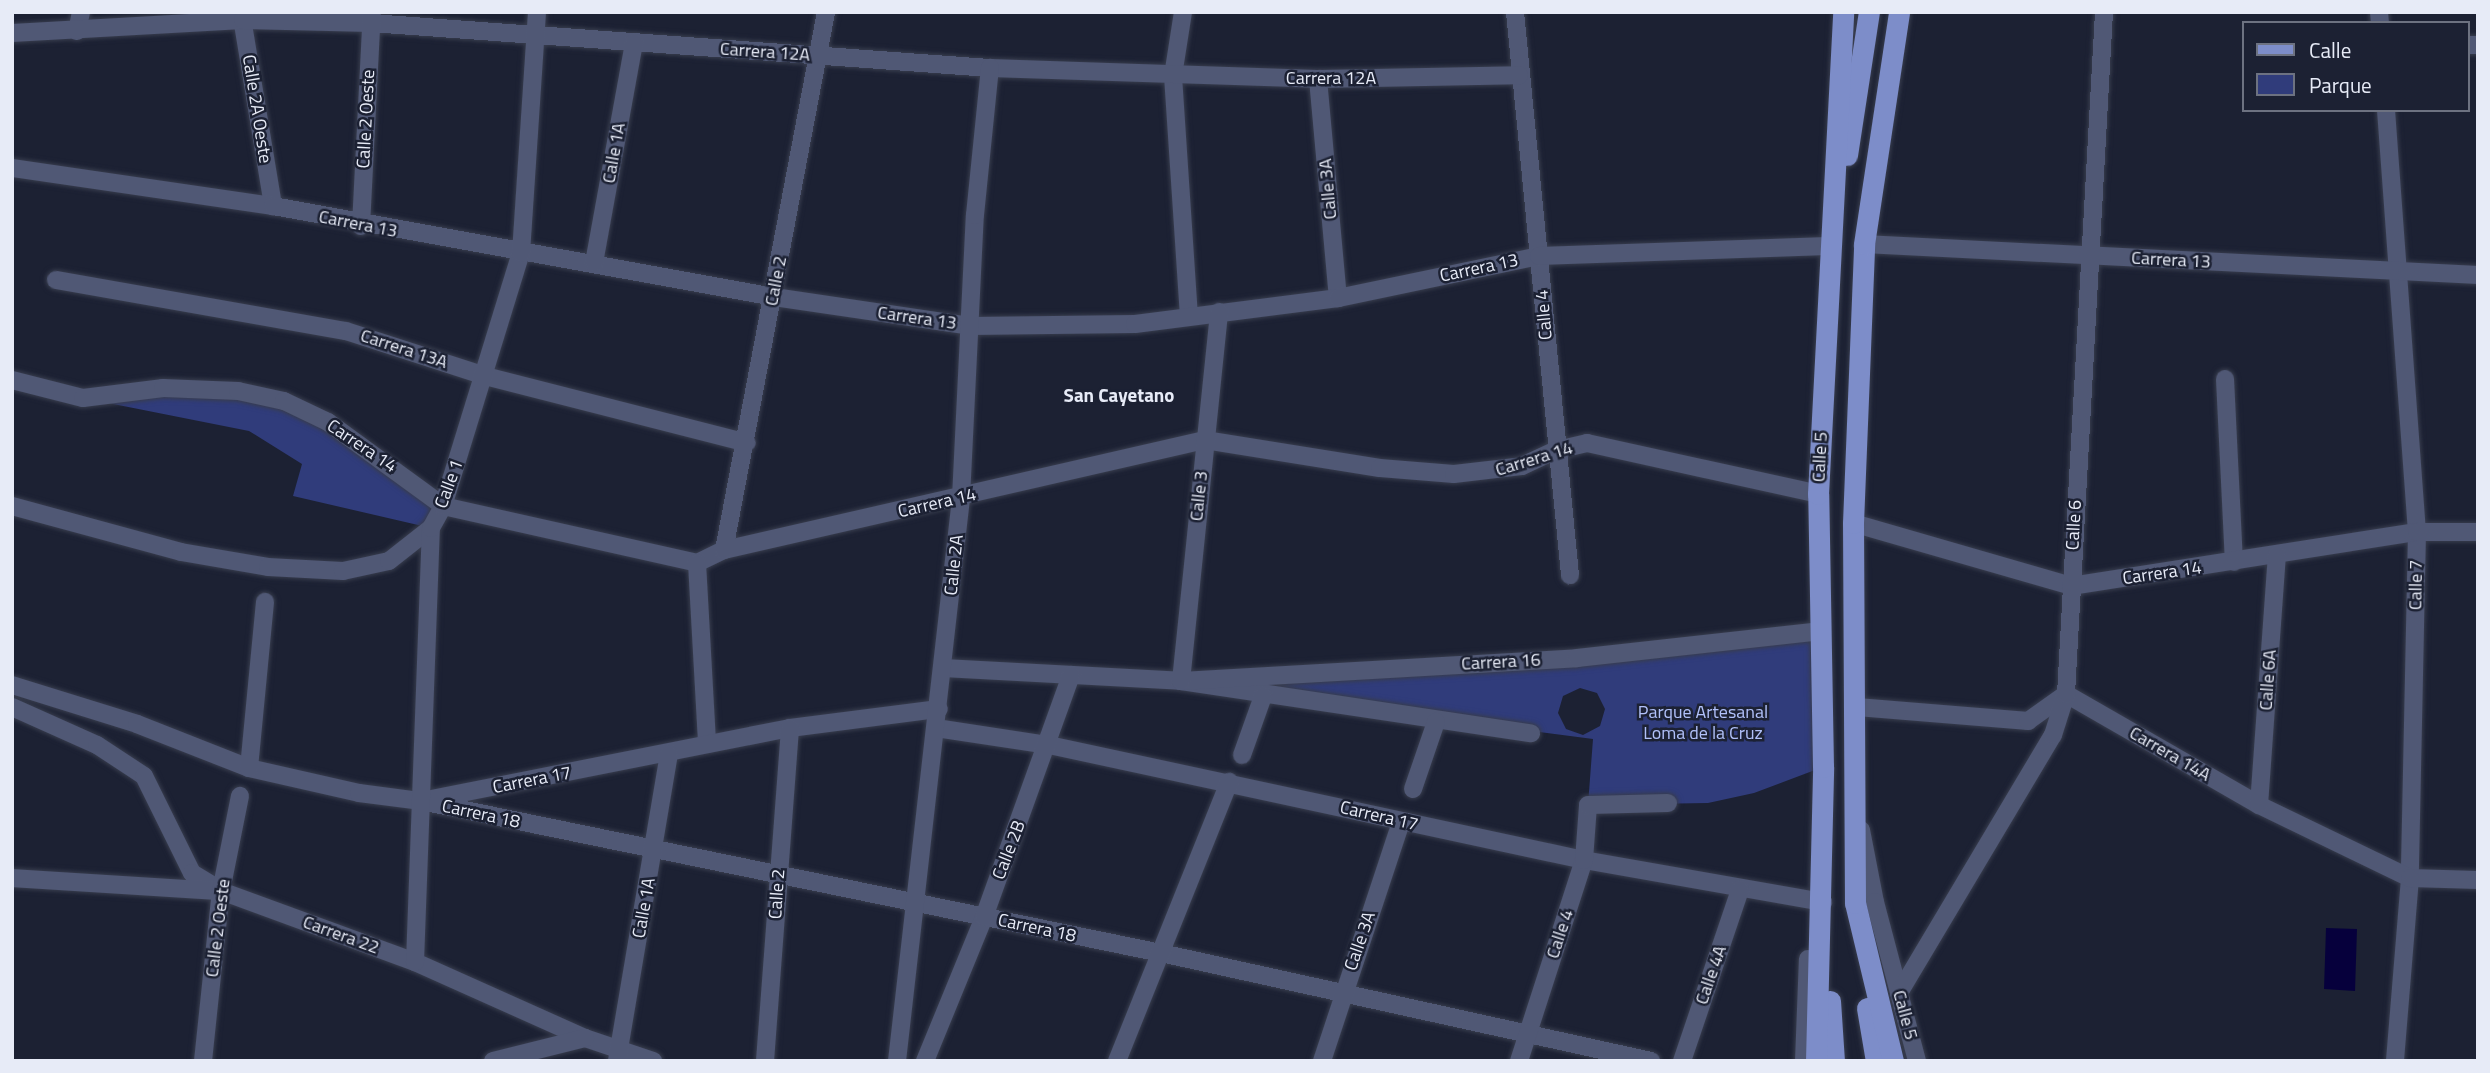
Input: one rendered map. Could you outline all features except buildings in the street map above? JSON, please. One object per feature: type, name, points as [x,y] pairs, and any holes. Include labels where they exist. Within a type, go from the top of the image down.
[{"type":"main road","name":"Calle 5","points":[[1816,1061],[1823,902],[1818,494],[1828,246],[1833,205],[1843,12]]},
{"type":"main road","points":[[1833,205],[1847,156],[1869,12]]},
{"type":"main road","name":"Calle 5","points":[[1893,1061],[1855,903],[1857,707],[1853,523],[1864,244],[1899,12]]},
{"type":"main road","points":[[1823,902],[1834,1061]]},
{"type":"main road","points":[[1855,903],[1876,1061]]},
{"type":"street","points":[[77,31],[81,12]]},
{"type":"street","name":"Calle 1","points":[[415,962],[431,528],[443,506],[521,253],[537,12]]},
{"type":"street","name":"Calle 2","points":[[724,550],[747,443],[826,12]]},
{"type":"street","points":[[1183,12],[1173,76],[1189,315]]},
{"type":"street","name":"Calle 4","points":[[1515,12],[1519,75],[1570,575]]},
{"type":"street","name":"Calle 6","points":[[1899,993],[2053,735],[2066,694],[2104,12]]},
{"type":"street","name":"Carrera 12A","points":[[12,33],[77,31],[242,16],[371,18],[535,36],[990,68],[1318,79],[1519,75]]},
{"type":"street","name":"Calle 2A Oeste","points":[[242,16],[273,206]]},
{"type":"street","name":"Calle 2 Oeste","points":[[361,226],[371,18]]},
{"type":"street","name":"Calle 1A","points":[[594,263],[634,43]]},
{"type":"street","name":"Calle 2A","points":[[897,1061],[961,498],[975,215],[990,68]]},
{"type":"street","name":"Calle 3A","points":[[1318,79],[1338,298]]},
{"type":"street","name":"Calle 7","points":[[2386,112],[2417,533],[2410,878],[2395,1061]]},
{"type":"street","name":"Carrera 13","points":[[12,168],[273,206],[361,226],[594,263],[774,297],[970,326],[1135,324],[1338,298],[1538,256],[1828,246]]},
{"type":"street","name":"Carrera 13","points":[[1864,244],[2478,275]]},
{"type":"street","name":"Carrera 13A","points":[[56,280],[321,326],[485,376],[747,443]]},
{"type":"street","name":"Calle 3","points":[[1181,681],[1219,312]]},
{"type":"street","points":[[2224,379],[2234,562]]},
{"type":"street","name":"Carrera 14","points":[[12,380],[83,398],[163,388],[238,391],[284,401],[328,422],[443,506],[696,563],[724,550],[961,498],[1205,440],[1380,468],[1454,474],[1522,466],[1556,450],[1602,445],[1818,494]]},
{"type":"street","points":[[12,506],[181,552],[268,567],[343,571],[389,561],[431,528]]},
{"type":"street","name":"Carrera 14","points":[[1853,523],[2071,586],[2417,533],[2478,532]]},
{"type":"street","name":"Calle 6A","points":[[2259,805],[2277,555]]},
{"type":"street","points":[[696,563],[707,744]]},
{"type":"street","points":[[249,768],[265,602]]},
{"type":"street","name":"Carrera 16","points":[[943,668],[1181,681],[1577,658],[1820,631]]},
{"type":"street","name":"Calle 2B","points":[[925,1061],[984,917],[1049,746],[1071,675]]},
{"type":"street","name":"Carrera 16","points":[[1181,681],[1436,722],[1531,733]]},
{"type":"street","name":"Carrera 17","points":[[12,685],[138,723],[249,768],[359,793],[421,801],[790,728],[939,709]]},
{"type":"street","points":[[1857,707],[2028,721],[2049,710],[2066,694]]},
{"type":"street","name":"Carrera 14A","points":[[2066,694],[2259,805],[2410,878],[2478,880]]},
{"type":"street","points":[[1242,755],[1263,696]]},
{"type":"street","points":[[12,706],[97,746],[144,776],[192,873],[221,891]]},
{"type":"street","points":[[1413,789],[1436,722]]},
{"type":"street","name":"Calle 2","points":[[765,1061],[790,728]]},
{"type":"street","name":"Carrera 17","points":[[936,729],[1049,746],[1229,782],[1584,860],[1740,890],[1823,902]]},
{"type":"street","name":"Calle 1A","points":[[618,1054],[669,754]]},
{"type":"street","points":[[1117,1061],[1229,782]]},
{"type":"street","name":"Calle 2 Oeste","points":[[203,1061],[221,891],[240,796]]},
{"type":"street","name":"Carrera 18","points":[[421,801],[1161,953],[1651,1061]]},
{"type":"street","name":"Calle 4","points":[[1519,1061],[1584,860],[1588,805],[1668,803]]},
{"type":"street","name":"Calle 5","points":[[1857,806],[1875,902],[1917,1061]]},
{"type":"street","name":"Calle 3A","points":[[1322,1061],[1401,821]]},
{"type":"street","name":"Carrera 22","points":[[12,877],[221,891],[415,962],[618,1054],[653,1061]]},
{"type":"street","name":"Calle 4A","points":[[1682,1061],[1740,890]]},
{"type":"street","name":"Calle 5","points":[[1804,1061],[1809,939],[1823,902]]},
{"type":"street","points":[[493,1061],[585,1038]]},
{"type":"green space","points":[[163,388],[284,401],[443,506],[431,528],[293,496],[302,464],[249,431],[83,398]]},
{"type":"green space","name":"Parque Artesanal Loma de la Cruz","points":[[1820,631],[1823,767],[1754,793],[1708,803],[1588,805],[1593,739],[1263,696],[1256,675]],"holes":[[[1580,688],[1597,693],[1605,709],[1600,726],[1583,735],[1566,729],[1558,713],[1563,696]]]},
{"type":"shaded area","points":[[2326,928],[2357,929],[2355,991],[2324,989]]},
{"type":"district","name":"San Cayetano","points":[[1119,395]]}]
